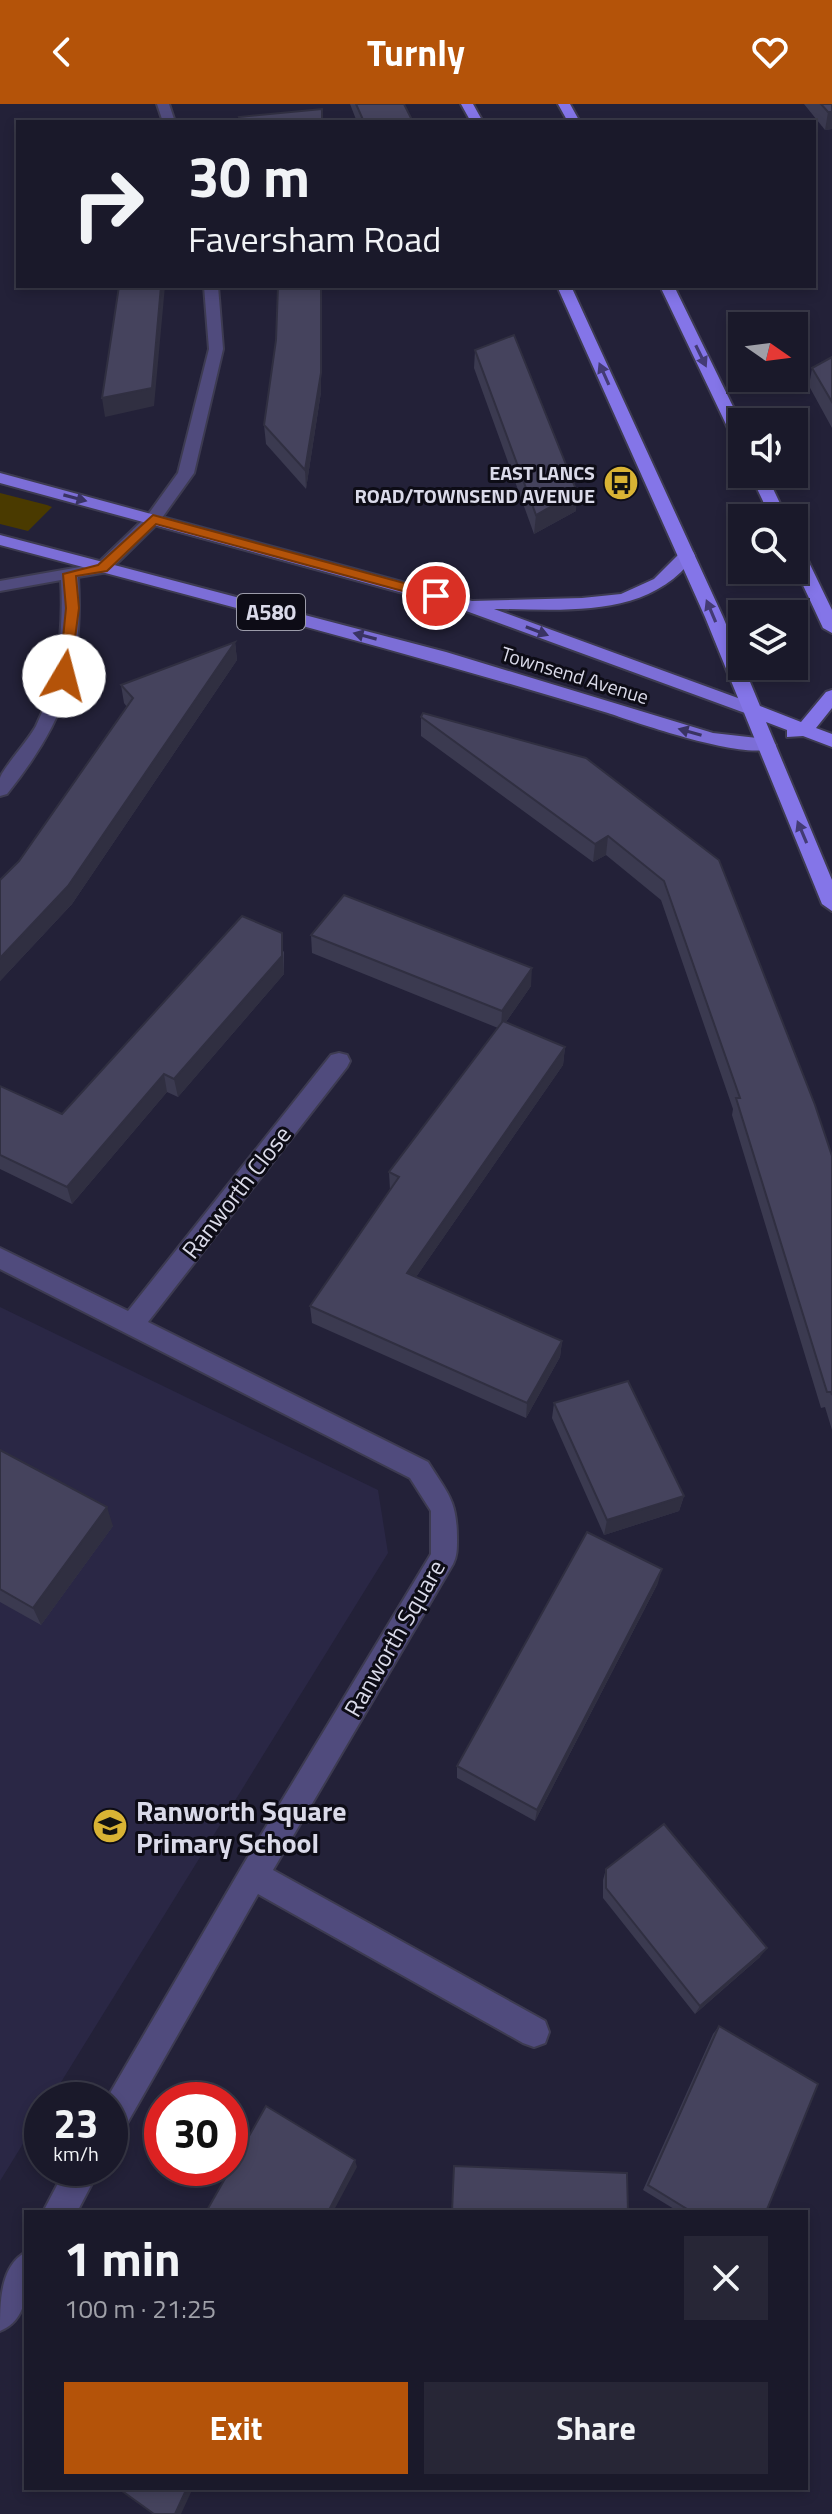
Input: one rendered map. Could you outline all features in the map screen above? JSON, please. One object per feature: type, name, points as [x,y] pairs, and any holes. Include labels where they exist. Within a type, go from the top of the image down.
[{"type":"highway","points":[[565,288],[687,556],[832,904]]},
{"type":"highway","points":[[668,288],[728,412]]},
{"type":"highway","points":[[808,577],[832,628]]},
{"type":"highway","points":[[767,745],[806,728],[832,696]]},
{"type":"highway","name":"A580","points":[[751,709],[806,728],[832,741]]},
{"type":"main road","name":"Townsend Avenue","points":[[0,478],[464,604],[751,709]]},
{"type":"main road","name":"Townsend Avenue","points":[[0,540],[440,656],[712,739],[767,745]]},
{"type":"main road","points":[[464,604],[609,601],[639,594],[669,577],[687,556]]},
{"type":"street","points":[[0,586],[102,568],[153,519],[186,473],[216,349],[211,288]]},
{"type":"street","points":[[0,790],[35,745],[64,676],[73,608],[69,574]]},
{"type":"street","name":"Ranworth Close","points":[[133,1323],[339,1061]]},
{"type":"street","name":"Ranworth Square","points":[[0,1258],[419,1470],[444,1509],[444,1556],[253,1875],[128,2092]]},
{"type":"street","points":[[253,1875],[534,2032]]},
{"type":"street","points":[[60,2210],[74,2186]]},
{"type":"street","points":[[0,2314],[24,2272]]},
{"type":"shaded area","points":[[0,493],[52,507],[28,531],[0,524]]},
{"type":"shaded area","name":"Ranworth Square Primary School","points":[[0,1307],[378,1490],[388,1553],[61,2082],[24,2082],[24,2142],[0,2181]]},
{"type":"building","points":[[356,104],[404,104],[412,120],[363,120]]},
{"type":"building","points":[[821,104],[832,104],[832,112],[828,112]]},
{"type":"building","points":[[322,109],[322,120],[240,120],[239,117]]},
{"type":"building","points":[[119,288],[161,288],[152,388],[102,398]]},
{"type":"building","points":[[278,288],[321,288],[321,373],[305,470],[264,425],[276,340]]},
{"type":"building","points":[[514,335],[577,492],[536,515],[475,350]]},
{"type":"building","points":[[832,357],[832,402],[812,368]]},
{"type":"building","points":[[235,642],[68,886],[0,958],[0,880],[19,861],[133,698],[121,685]]},
{"type":"building","points":[[423,713],[586,758],[719,860],[832,1156],[832,1395],[827,1392],[736,1098],[740,1098],[664,881],[608,836],[595,844],[421,717]]},
{"type":"building","points":[[344,895],[532,968],[502,1011],[311,935]]},
{"type":"building","points":[[242,916],[282,933],[282,956],[174,1079],[164,1074],[67,1187],[0,1155],[0,1086],[62,1114]]},
{"type":"building","points":[[503,1021],[565,1047],[407,1273],[562,1341],[527,1403],[310,1306],[399,1177],[389,1172]]},
{"type":"building","points":[[628,1381],[684,1496],[607,1520],[554,1403]]},
{"type":"building","points":[[0,1450],[107,1507],[33,1608],[0,1589]]},
{"type":"building","points":[[587,1532],[662,1569],[537,1810],[457,1766]]},
{"type":"building","points":[[664,1824],[767,1948],[700,2006],[606,1888],[606,1869]]},
{"type":"building","points":[[719,2026],[818,2084],[767,2210],[689,2210],[648,2185]]},
{"type":"building","points":[[266,2106],[355,2160],[329,2210],[207,2210],[221,2186],[248,2186],[248,2138]]},
{"type":"building","points":[[454,2166],[627,2173],[628,2210],[452,2210]]},
{"type":"building","points":[[121,2490],[186,2490],[175,2514],[154,2514]]},
{"type":"place","name":"EAST LANCS ROAD/TOWNSEND AVENUE","points":[[621,483]]},
{"type":"place","name":"Ranworth Square Primary School","points":[[110,1826]]},
{"type":"route","points":[[64,676],[73,608],[69,574],[102,568],[153,519],[436,596]]}]
